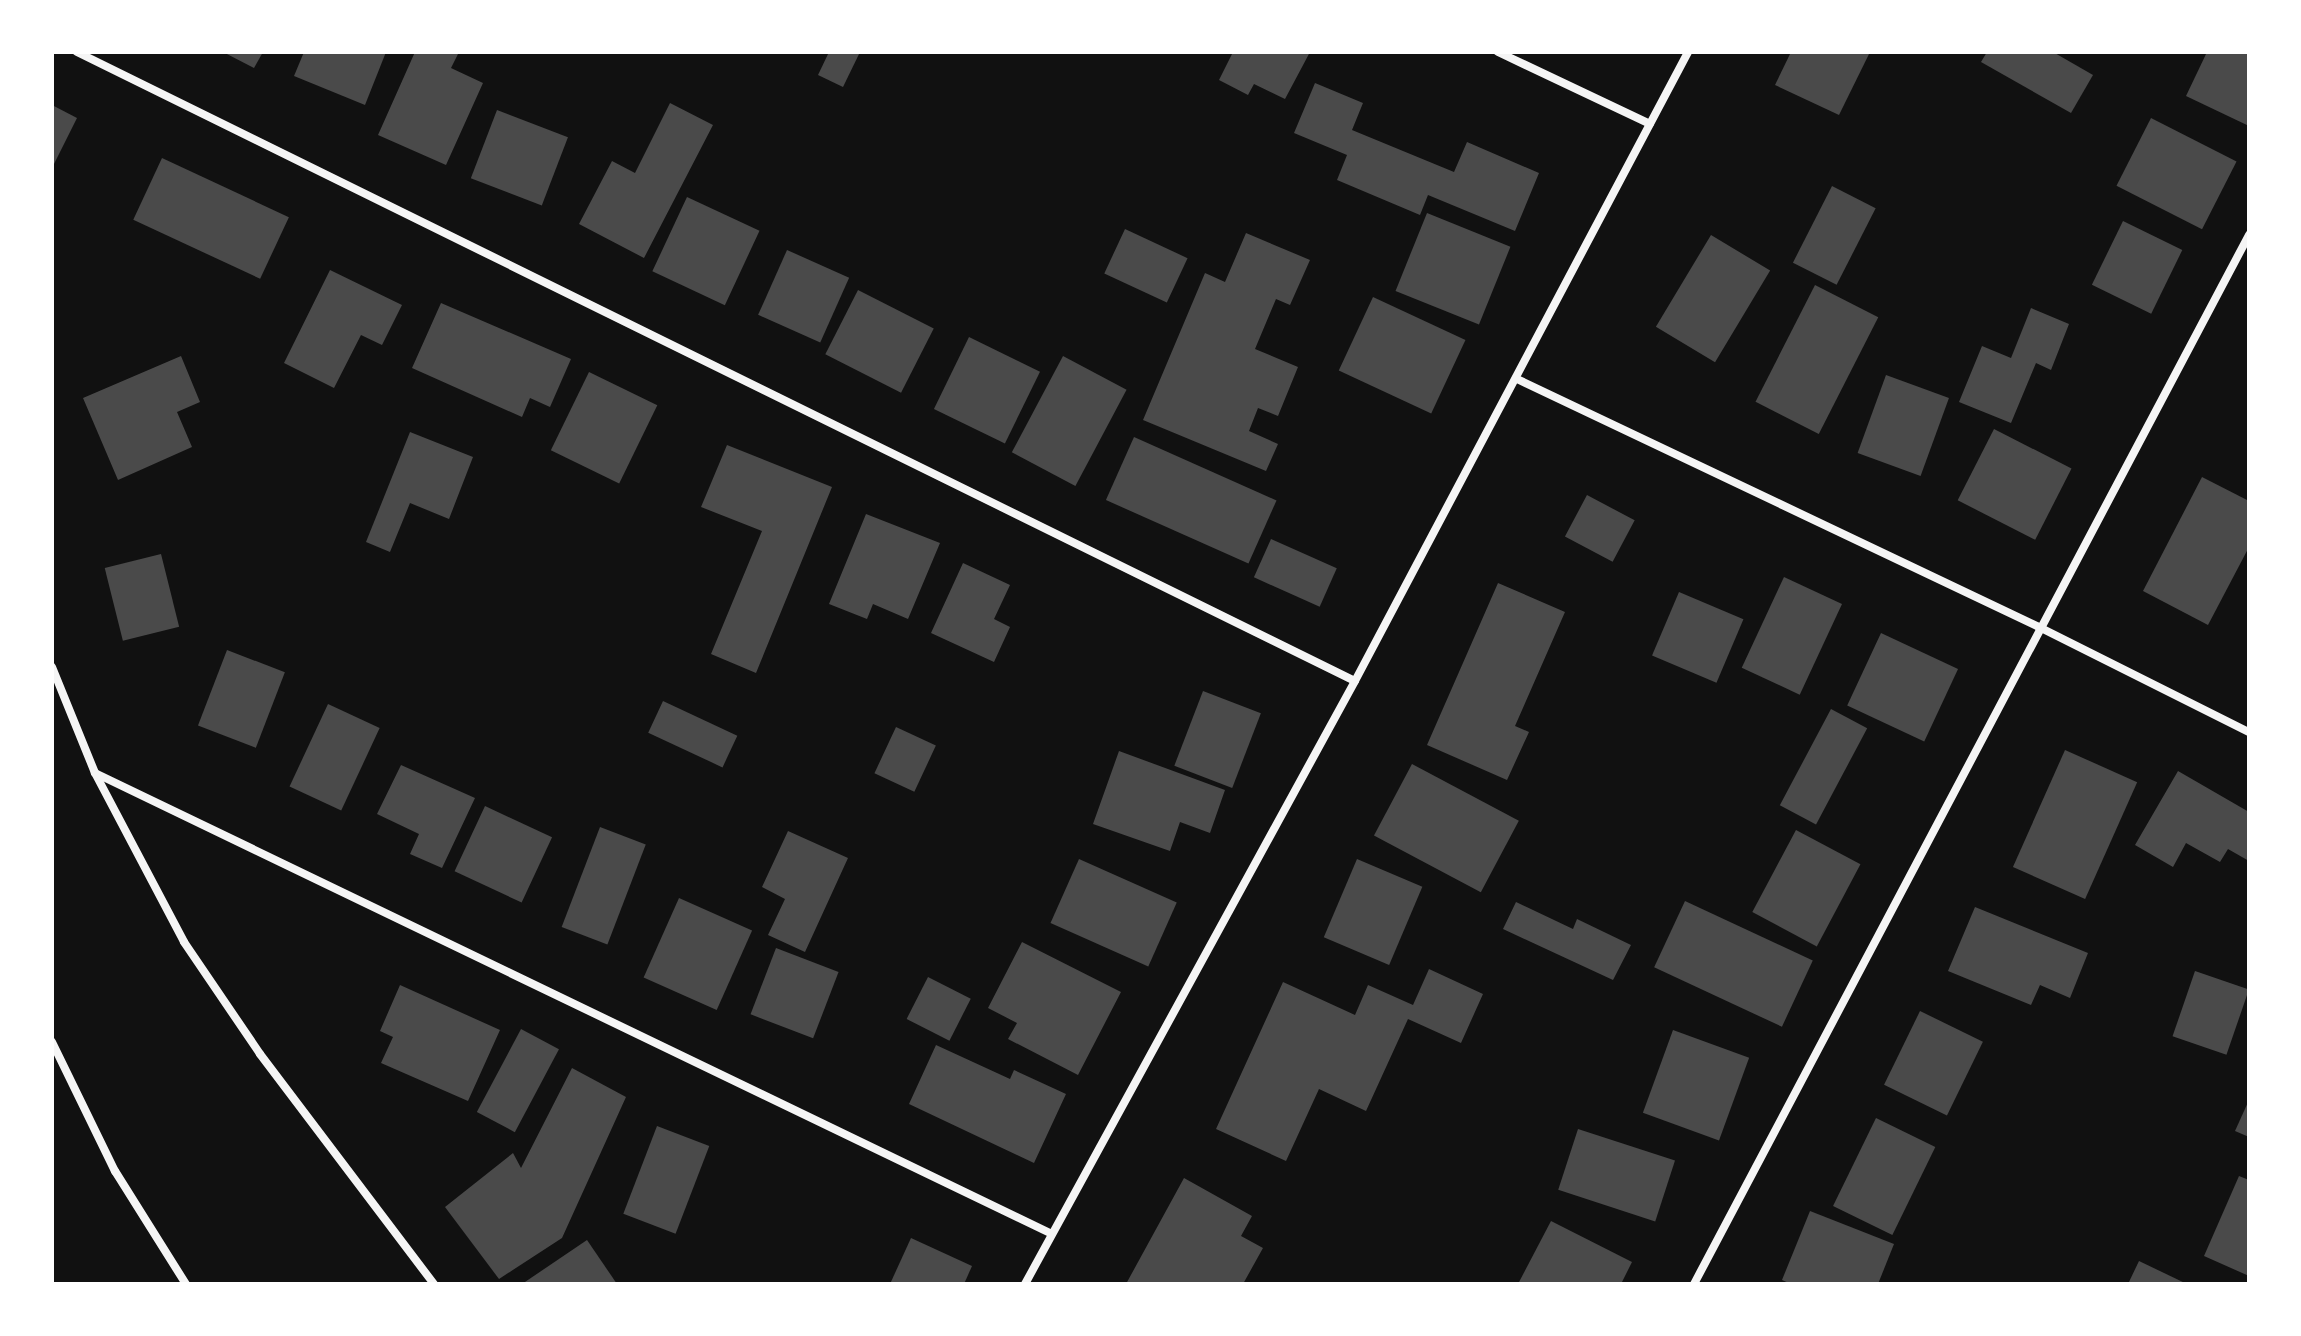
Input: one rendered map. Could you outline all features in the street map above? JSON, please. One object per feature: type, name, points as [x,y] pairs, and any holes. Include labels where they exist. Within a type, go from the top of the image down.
[{"type":"street","points":[[77,52],[1355,681]]},
{"type":"street","points":[[1498,52],[1650,124]]},
{"type":"street","points":[[1025,1284],[1050,1233],[1355,681],[1688,52]]},
{"type":"street","points":[[1694,1284],[2249,235]]},
{"type":"street","points":[[1517,379],[2039,627],[2249,732]]},
{"type":"street","points":[[52,667],[95,773],[184,942],[260,1054],[434,1284]]},
{"type":"street","points":[[95,773],[1050,1233]]},
{"type":"street","points":[[52,1042],[115,1171],[186,1284]]},
{"type":"building","points":[[223,52],[263,52],[254,68]]},
{"type":"building","points":[[304,52],[386,52],[365,105],[294,76]]},
{"type":"building","points":[[415,52],[459,52],[451,68],[483,83],[446,165],[378,135]]},
{"type":"building","points":[[829,52],[860,52],[843,87],[818,75]]},
{"type":"building","points":[[1233,52],[1310,52],[1285,99],[1254,84],[1248,95],[1219,80]]},
{"type":"building","points":[[1791,52],[1870,52],[1839,115],[1775,85]]},
{"type":"building","points":[[1987,52],[2053,52],[2093,75],[2071,113],[1981,62]]},
{"type":"building","points":[[2207,52],[2249,52],[2249,126],[2186,96]]},
{"type":"building","points":[[1315,83],[1363,103],[1352,130],[1454,172],[1467,142],[1539,173],[1515,231],[1428,195],[1420,215],[1337,180],[1347,155],[1294,133]]},
{"type":"building","points":[[670,103],[713,125],[644,258],[579,224],[612,161],[635,173]]},
{"type":"building","points":[[52,105],[77,118],[52,168]]},
{"type":"building","points":[[497,110],[568,137],[542,205],[471,178]]},
{"type":"building","points":[[2151,118],[2237,162],[2202,229],[2116,186]]},
{"type":"building","points":[[162,158],[289,217],[260,279],[133,220]]},
{"type":"building","points":[[1832,186],[1876,208],[1837,285],[1793,263]]},
{"type":"building","points":[[687,197],[760,231],[725,305],[652,271]]},
{"type":"building","points":[[1427,213],[1510,247],[1479,325],[1396,291]]},
{"type":"building","points":[[2123,221],[2182,250],[2151,314],[2092,285]]},
{"type":"building","points":[[1125,229],[1188,258],[1167,303],[1104,273]]},
{"type":"building","points":[[1246,233],[1310,260],[1290,305],[1276,299],[1255,349],[1298,367],[1278,416],[1258,408],[1249,431],[1278,444],[1266,471],[1143,420],[1205,273],[1225,282]]},
{"type":"building","points":[[1711,235],[1770,271],[1715,362],[1656,327]]},
{"type":"building","points":[[787,250],[849,278],[820,343],[758,315]]},
{"type":"building","points":[[330,270],[402,305],[382,345],[361,335],[334,388],[284,363]]},
{"type":"building","points":[[1815,285],[1878,317],[1819,434],[1756,402]]},
{"type":"building","points":[[858,290],[934,329],[901,393],[825,354]]},
{"type":"building","points":[[1373,297],[1465,340],[1431,414],[1339,370]]},
{"type":"building","points":[[441,303],[571,359],[550,407],[530,398],[522,417],[412,368]]},
{"type":"building","points":[[2031,308],[2069,324],[2051,370],[2036,363],[2011,423],[1959,402],[1982,346],[2011,358]]},
{"type":"building","points":[[969,337],[1040,372],[1005,444],[934,409]]},
{"type":"building","points":[[181,356],[200,402],[177,412],[192,447],[118,480],[83,398]]},
{"type":"building","points":[[1063,356],[1127,390],[1075,486],[1012,452]]},
{"type":"building","points":[[589,372],[657,405],[619,484],[551,450]]},
{"type":"building","points":[[1886,375],[1949,398],[1921,476],[1858,453]]},
{"type":"building","points":[[1994,429],[2072,468],[2035,540],[1958,500]]},
{"type":"building","points":[[410,432],[473,457],[449,519],[410,503],[390,552],[366,542]]},
{"type":"building","points":[[1134,437],[1277,500],[1248,563],[1106,500]]},
{"type":"building","points":[[727,445],[832,487],[756,673],[711,654],[762,531],[701,507]]},
{"type":"building","points":[[2202,477],[2249,501],[2249,547],[2208,625],[2143,591]]},
{"type":"building","points":[[1587,495],[1635,520],[1613,562],[1565,536]]},
{"type":"building","points":[[866,514],[940,543],[908,619],[873,604],[867,619],[829,604]]},
{"type":"building","points":[[1271,539],[1337,568],[1320,607],[1254,577]]},
{"type":"building","points":[[161,554],[179,627],[123,641],[105,568]]},
{"type":"building","points":[[963,563],[1010,585],[994,619],[1010,627],[994,662],[931,633]]},
{"type":"building","points":[[1784,577],[1842,604],[1800,695],[1742,668]]},
{"type":"building","points":[[1498,583],[1565,612],[1515,726],[1529,732],[1507,780],[1427,745]]},
{"type":"building","points":[[1679,592],[1743,619],[1716,683],[1652,656]]},
{"type":"building","points":[[1881,633],[1958,669],[1924,741],[1847,706]]},
{"type":"building","points":[[227,650],[285,672],[256,748],[198,726]]},
{"type":"building","points":[[1203,691],[1261,713],[1232,788],[1174,766]]},
{"type":"building","points":[[663,701],[737,736],[723,767],[648,733]]},
{"type":"building","points":[[328,704],[380,728],[341,811],[290,786]]},
{"type":"building","points":[[1831,709],[1867,728],[1816,824],[1780,805]]},
{"type":"building","points":[[896,727],[936,746],[914,792],[874,773]]},
{"type":"building","points":[[2065,750],[2137,782],[2085,899],[2013,867]]},
{"type":"building","points":[[1119,751],[1225,790],[1210,833],[1180,822],[1170,851],[1093,824]]},
{"type":"building","points":[[1412,764],[1519,821],[1481,892],[1374,836]]},
{"type":"building","points":[[401,765],[475,798],[442,868],[410,854],[419,834],[377,814]]},
{"type":"building","points":[[2178,771],[2249,812],[2249,861],[2228,849],[2220,862],[2186,843],[2173,867],[2135,845]]},
{"type":"building","points":[[485,806],[552,837],[522,903],[455,871]]},
{"type":"building","points":[[600,827],[646,845],[607,944],[562,927]]},
{"type":"building","points":[[1796,830],[1860,864],[1817,946],[1752,912]]},
{"type":"building","points":[[788,831],[848,858],[805,952],[768,935],[785,899],[762,887]]},
{"type":"building","points":[[1079,859],[1177,903],[1148,966],[1051,923]]},
{"type":"building","points":[[1357,859],[1422,887],[1389,965],[1324,937]]},
{"type":"building","points":[[679,898],[752,931],[717,1010],[644,977]]},
{"type":"building","points":[[1685,901],[1813,961],[1782,1027],[1654,967]]},
{"type":"building","points":[[1516,902],[1573,929],[1577,919],[1631,945],[1613,980],[1503,929]]},
{"type":"building","points":[[1975,907],[2088,953],[2070,998],[2040,985],[2031,1005],[1948,971]]},
{"type":"building","points":[[1022,942],[1121,992],[1078,1075],[1008,1039],[1017,1023],[988,1008]]},
{"type":"building","points":[[776,948],[839,972],[813,1038],[751,1014]]},
{"type":"building","points":[[1429,969],[1483,994],[1461,1043],[1408,1019],[1366,1111],[1319,1089],[1286,1161],[1216,1129],[1283,982],[1355,1015],[1368,985],[1413,1005]]},
{"type":"building","points":[[2195,971],[2249,990],[2226,1055],[2173,1036]]},
{"type":"building","points":[[928,977],[971,999],[949,1041],[907,1019]]},
{"type":"building","points":[[400,985],[500,1030],[468,1101],[381,1063],[393,1037],[380,1031]]},
{"type":"building","points":[[1920,1011],[1983,1042],[1947,1115],[1884,1085]]},
{"type":"building","points":[[521,1029],[559,1049],[515,1132],[477,1112]]},
{"type":"building","points":[[1673,1030],[1749,1058],[1719,1140],[1643,1113]]},
{"type":"building","points":[[936,1045],[1010,1079],[1014,1070],[1066,1094],[1034,1163],[909,1104]]},
{"type":"building","points":[[572,1068],[626,1097],[562,1238],[499,1279],[445,1207],[513,1153],[521,1168]]},
{"type":"building","points":[[2249,1100],[2249,1137],[2235,1131]]},
{"type":"building","points":[[1876,1118],[1935,1147],[1892,1235],[1833,1206]]},
{"type":"building","points":[[657,1126],[709,1146],[676,1234],[623,1214]]},
{"type":"building","points":[[1578,1129],[1675,1161],[1655,1221],[1558,1190]]},
{"type":"building","points":[[2239,1176],[2249,1180],[2249,1276],[2204,1256]]},
{"type":"building","points":[[1184,1178],[1252,1216],[1241,1236],[1263,1248],[1243,1284],[1126,1284]]},
{"type":"building","points":[[1810,1211],[1894,1244],[1878,1284],[1791,1284],[1782,1280]]},
{"type":"building","points":[[1551,1221],[1632,1262],[1621,1284],[1518,1284]]},
{"type":"building","points":[[911,1238],[972,1266],[964,1284],[890,1284]]},
{"type":"building","points":[[587,1240],[617,1284],[522,1284]]},
{"type":"building","points":[[2139,1261],[2187,1284],[2128,1284]]}]
